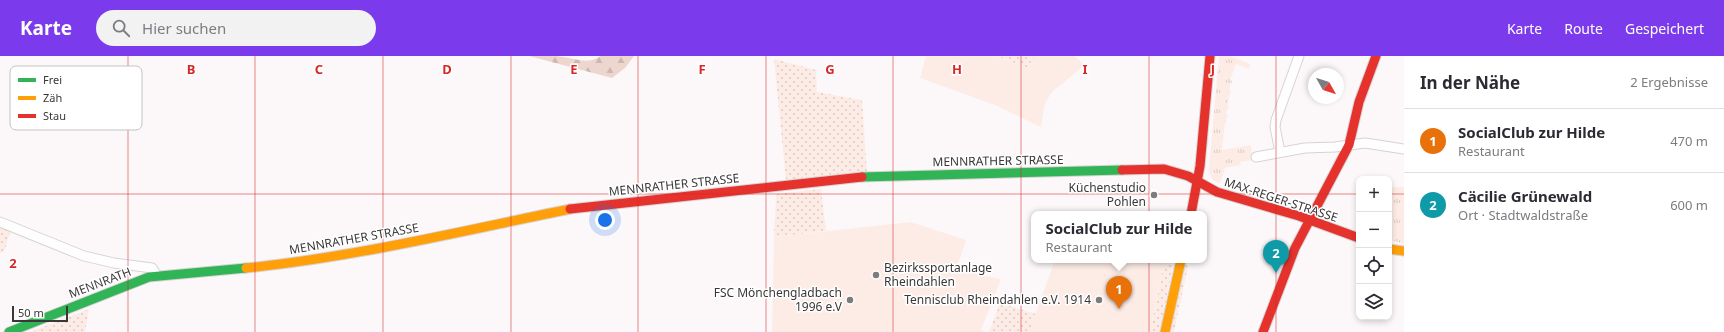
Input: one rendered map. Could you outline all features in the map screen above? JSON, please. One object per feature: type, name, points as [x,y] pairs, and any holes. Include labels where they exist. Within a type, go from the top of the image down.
[{"type":"main road","points":[[1192,211],[1198,181],[1204,138],[1210,56]]},
{"type":"main road","points":[[1263,332],[1296,248],[1349,146],[1359,102],[1376,56]]},
{"type":"main road","name":"MENNRATHER STRASSE","points":[[157,276],[293,263],[340,256],[573,208],[869,176],[1164,169],[1180,172],[1198,181]]},
{"type":"main road","name":"MAX-REGER-STRASSE","points":[[1198,181],[1217,192],[1310,220],[1356,237]]},
{"type":"main road","points":[[1392,249],[1404,251]]},
{"type":"main road","points":[[1165,332],[1180,263]]},
{"type":"main road","name":"MENNRATH","points":[[9,332],[111,290],[149,277],[157,276]]},
{"type":"street","points":[[1280,152],[1275,126],[1276,120],[1299,56]]},
{"type":"street","points":[[1256,158],[1305,148],[1349,146],[1365,143],[1404,150]]},
{"type":"street","points":[[0,222],[84,256],[114,263],[152,268],[157,276]]},
{"type":"green space","points":[[529,56],[557,56],[585,61],[596,59],[600,56],[634,56],[625,68],[612,78]]},
{"type":"green space","points":[[926,56],[997,56],[1027,68],[1035,56],[1074,56],[1085,65],[1052,92],[1045,103],[1041,127],[995,105],[920,78]]},
{"type":"green space","points":[[997,56],[1035,56],[1027,68]]},
{"type":"green space","points":[[1219,56],[1231,56],[1250,64],[1249,69],[1236,64],[1230,80],[1232,81],[1229,89],[1231,90],[1227,105],[1229,105],[1226,113],[1228,114],[1225,124],[1222,150],[1251,145],[1252,160],[1240,162],[1241,165],[1225,168],[1220,183],[1212,178],[1209,169]]},
{"type":"green space","points":[[774,59],[816,70],[817,92],[862,100],[867,173],[786,181]]},
{"type":"green space","points":[[1392,187],[1404,187],[1404,244],[1392,240]]},
{"type":"green space","points":[[821,189],[826,231],[774,237],[776,194]]},
{"type":"green space","name":"Bezirkssportanlage Rheindahlen","points":[[911,222],[966,240],[956,270],[1001,279],[981,330],[985,332],[772,332],[774,237]]},
{"type":"green space","points":[[0,225],[11,230],[4,252],[0,253]]},
{"type":"green space","name":"Tennisclub Rheindahlen e.V. 1914","points":[[1054,263],[1164,263],[1150,332],[1029,332]]},
{"type":"green space","points":[[1164,263],[1173,263],[1160,332],[1150,332]]},
{"type":"green space","points":[[1185,264],[1188,266],[1174,332],[1170,332]]},
{"type":"green space","points":[[1000,303],[1036,314],[1029,332],[989,332]]},
{"type":"green space","points":[[89,309],[85,332],[30,332]]},
{"type":"traffic: fast","points":[[862,177],[1122,170]]},
{"type":"traffic: fast","points":[[9,332],[149,277],[246,268]]},
{"type":"traffic: slow","points":[[246,268],[368,250],[570,209]]},
{"type":"traffic: slow","points":[[1392,249],[1404,251]]},
{"type":"traffic: slow","points":[[1165,332],[1180,263]]},
{"type":"traffic: jam","points":[[1192,211],[1200,166],[1210,56]]},
{"type":"traffic: jam","points":[[1263,332],[1295,248],[1349,145],[1359,102],[1376,56]]},
{"type":"traffic: jam","points":[[1122,170],[1164,169],[1188,176],[1217,192],[1299,216],[1356,237]]},
{"type":"traffic: jam","points":[[570,209],[862,177]]},
{"type":"place","name":"Küchenstudio Pohlen","points":[[1154,195]]},
{"type":"place","name":"Cäcilie Grünewald","points":[[1276,273]]},
{"type":"place","name":"Bezirkssportanlage Rheindahlen","points":[[876,275]]},
{"type":"place","name":"FSC Mönchengladbach 1996 e.V","points":[[850,300]]},
{"type":"place","name":"Tennisclub Rheindahlen e.V. 1914","points":[[1099,300]]},
{"type":"place","name":"SocialClub zur Hilde","points":[[1119,309]]}]
